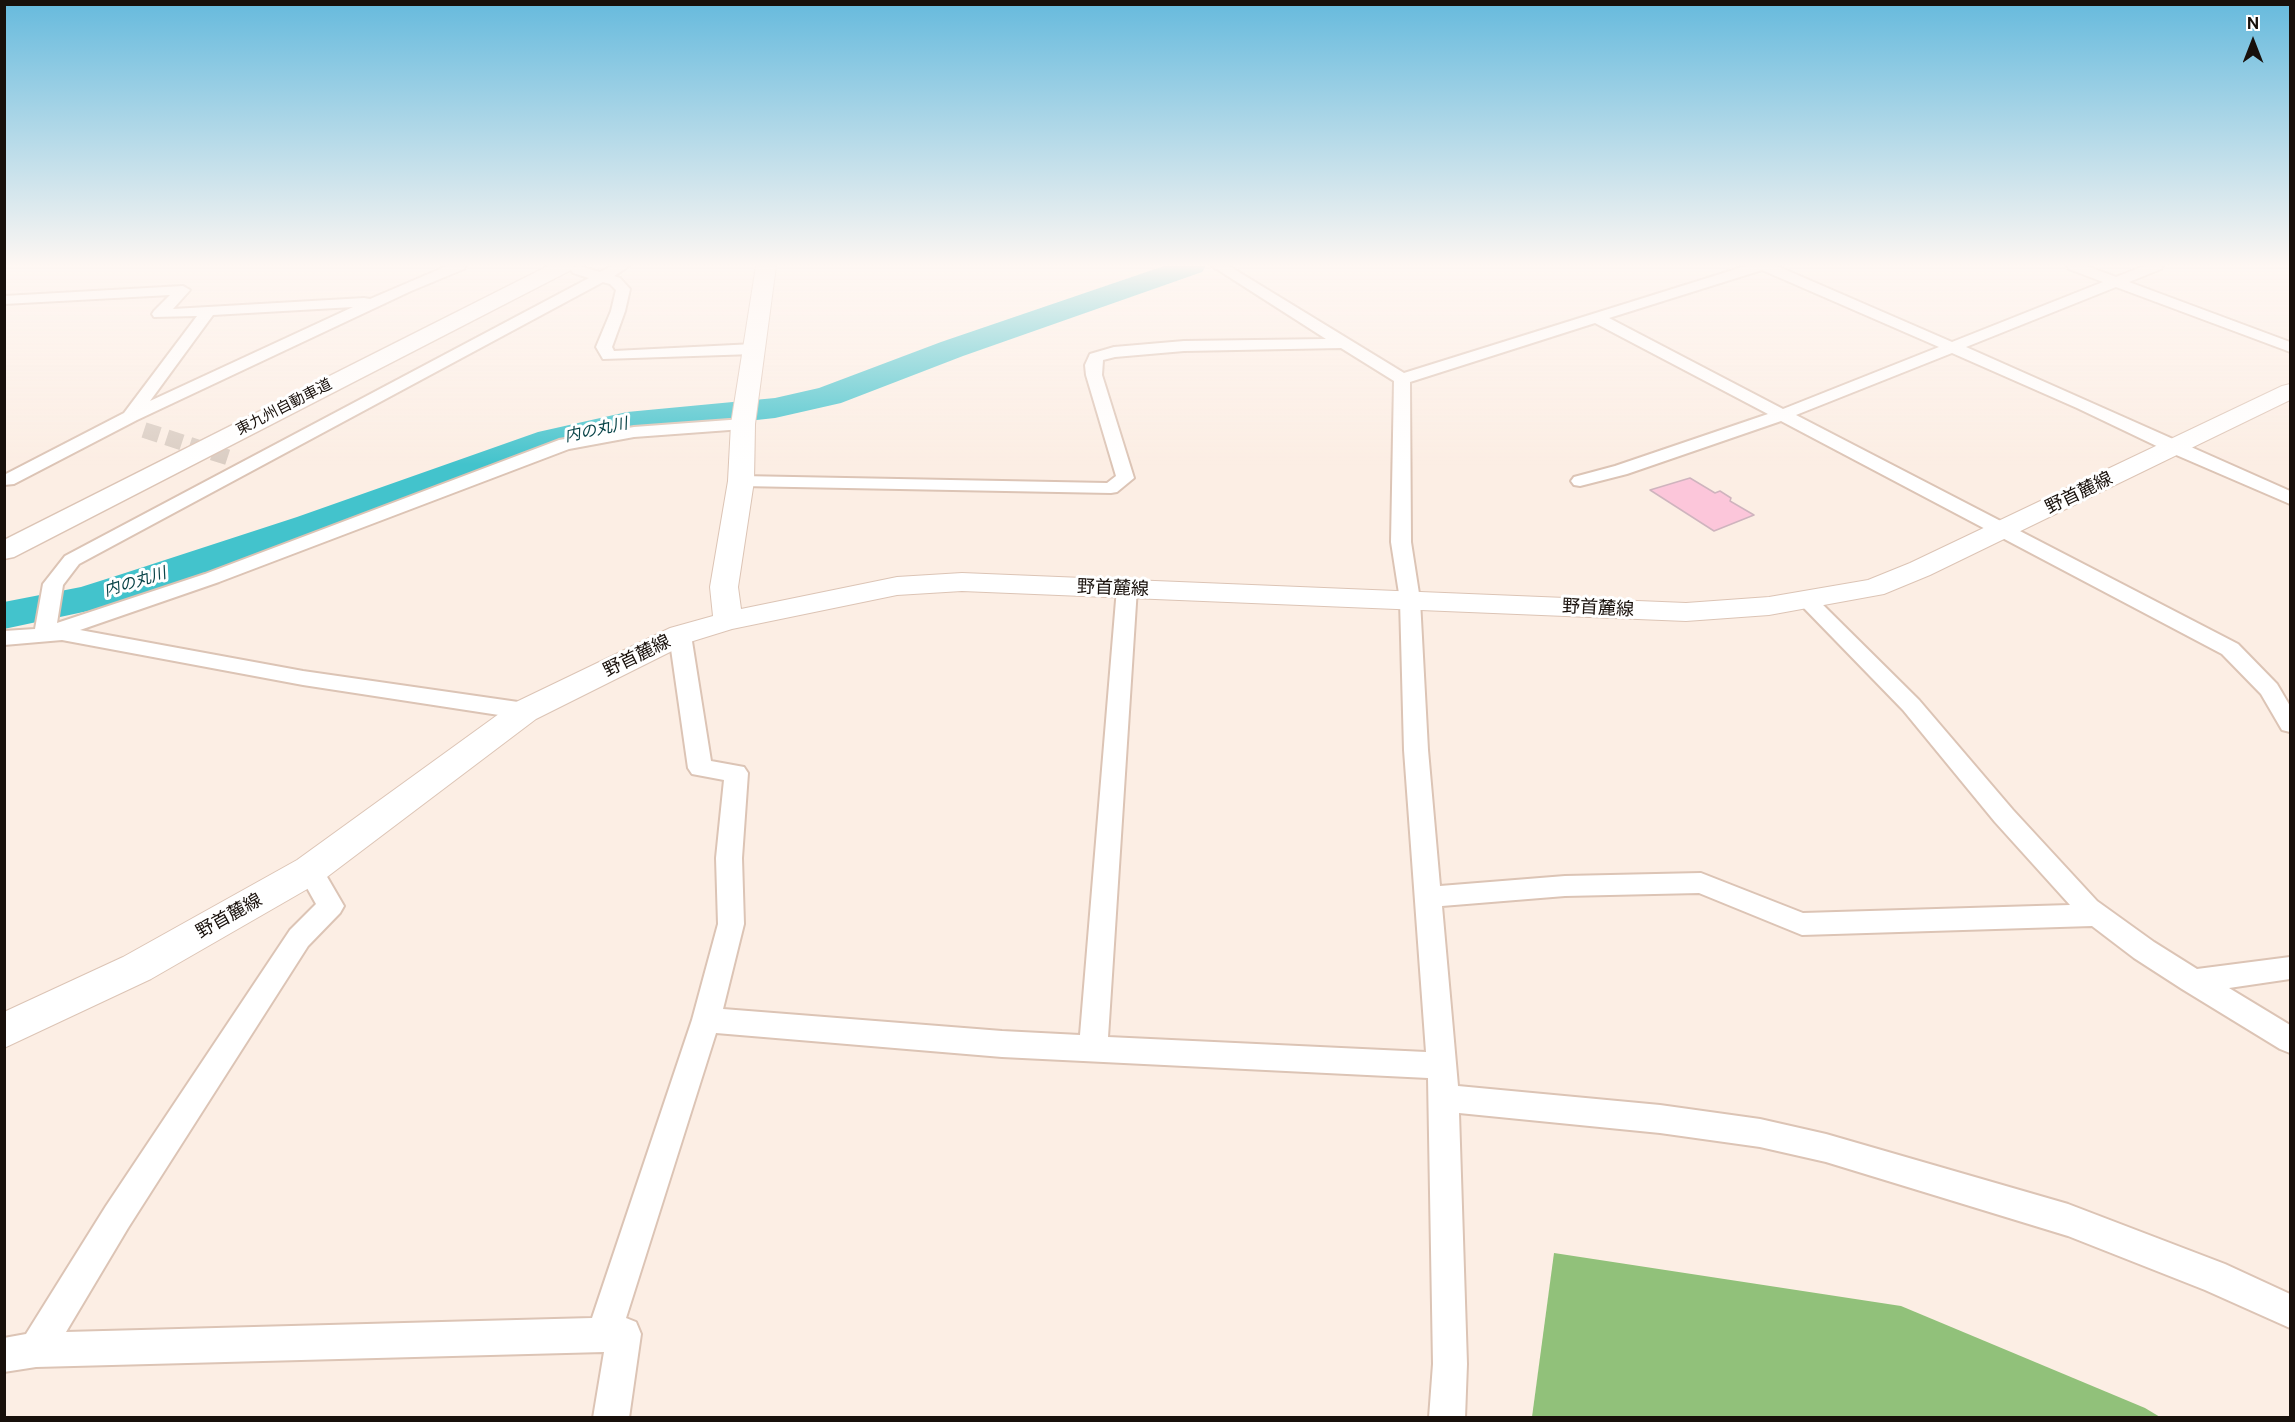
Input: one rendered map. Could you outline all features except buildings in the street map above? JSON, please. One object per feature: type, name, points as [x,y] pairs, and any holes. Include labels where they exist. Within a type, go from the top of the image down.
[{"type":"highway","name":"東九州自動車道","points":[[8,545],[417,332]]},
{"type":"highway","name":"東九州自動車道","points":[[8,545],[440,332]]},
{"type":"main road","points":[[728,621],[724,587],[741,481],[743,424],[756,332]]},
{"type":"main road","name":"野首麓線","points":[[4,1031],[137,968],[310,870],[525,711],[680,635],[728,621],[897,586],[962,582],[1686,612],[1769,606],[1874,588],[2003,530],[2290,391]]},
{"type":"street","points":[[131,416],[193,332]]},
{"type":"street","points":[[8,480],[131,416],[311,332]]},
{"type":"street","points":[[45,634],[53,584],[72,560],[241,462],[493,332]]},
{"type":"street","points":[[610,332],[604,347],[609,356],[754,349]]},
{"type":"street","points":[[1329,332],[1402,379]]},
{"type":"street","points":[[1402,379],[1551,332]]},
{"type":"street","points":[[1624,332],[2229,649],[2269,689],[2290,723]]},
{"type":"street","points":[[1916,332],[2083,404],[2173,447],[2290,498]]},
{"type":"street","points":[[1580,481],[1621,470],[1782,415],[1991,332]]},
{"type":"street","points":[[2253,332],[2290,346]]},
{"type":"street","points":[[741,481],[1111,488],[1125,478],[1094,375],[1093,364],[1096,357],[1114,352],[1184,346],[1347,343]]},
{"type":"street","points":[[1402,379],[1401,542],[1410,600],[1416,750],[1444,1098],[1450,1364],[1446,1418]]},
{"type":"street","points":[[131,416],[144,430]]},
{"type":"street","points":[[45,634],[213,578],[565,444],[634,432],[743,424]]},
{"type":"street","points":[[1093,1049],[1127,588]]},
{"type":"street","points":[[1807,600],[1911,705],[2004,816],[2096,915],[2192,981],[2290,1040]]},
{"type":"street","points":[[4,638],[62,633],[303,678],[525,711]]},
{"type":"street","points":[[604,1334],[706,1020],[731,924],[729,858],[736,773],[700,768],[680,635]]},
{"type":"street","points":[[20,1353],[117,1217],[300,938],[331,906],[310,870]]},
{"type":"street","points":[[1429,897],[1565,886],[1701,884],[1802,924],[2096,915]]},
{"type":"street","points":[[2192,981],[2290,968]]},
{"type":"street","points":[[706,1020],[1093,1049],[1442,1066]]},
{"type":"street","points":[[1444,1098],[1660,1119],[1760,1133],[1826,1148],[2068,1220],[2213,1276],[2290,1311]]},
{"type":"street","points":[[20,1353],[624,1334],[611,1418]]},
{"type":"green space","points":[[1554,1253],[1901,1306],[2145,1408],[2160,1417],[1532,1417]]},
{"type":"waterway","name":"内の丸川","points":[[4,616],[88,598],[137,583],[311,525],[551,440],[627,423],[775,408],[829,396],[1000,332]]},
{"type":"tunnel","points":[[144,430],[233,459]]}]
